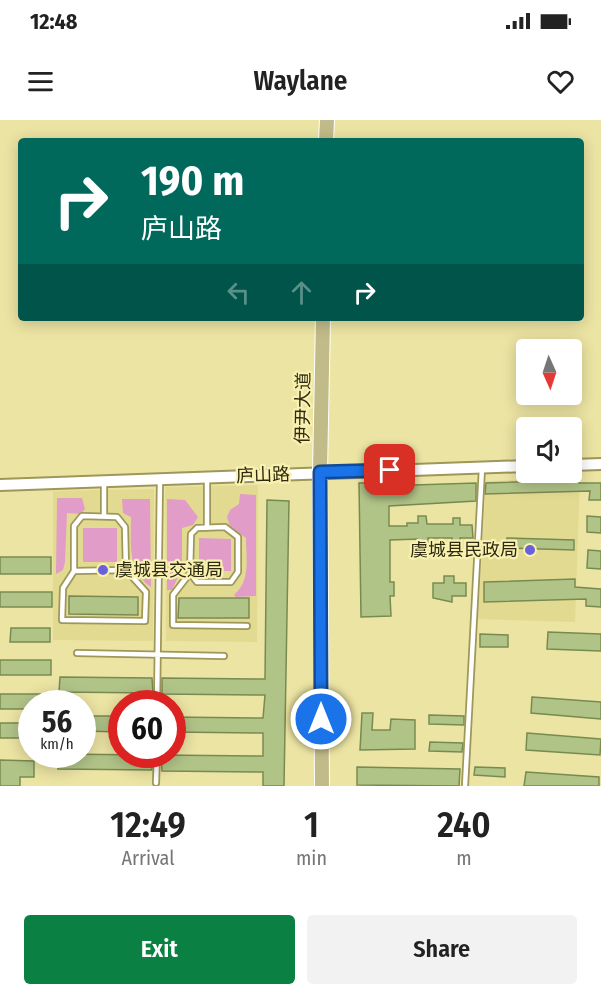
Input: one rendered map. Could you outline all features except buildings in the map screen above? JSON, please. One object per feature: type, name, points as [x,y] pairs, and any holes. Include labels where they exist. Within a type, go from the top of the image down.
[{"type":"main road","points":[[326,138],[327,120]]},
{"type":"main road","name":"伊尹大道","points":[[322,786],[320,472],[323,321]]},
{"type":"street","points":[[582,465],[601,464]]},
{"type":"street","name":"庐山路","points":[[0,485],[516,466]]},
{"type":"lane","points":[[465,786],[483,468]]},
{"type":"lane","points":[[207,477],[207,528]]},
{"type":"lane","points":[[157,690],[160,479]]},
{"type":"lane","points":[[104,481],[104,516]]},
{"type":"lane","points":[[82,516],[117,517],[126,526],[126,570],[146,592],[146,621],[62,620],[63,588],[74,571],[74,526],[82,516]]},
{"type":"lane","points":[[225,527],[238,537],[238,572],[231,582],[196,582],[190,573],[191,534],[197,528],[207,528],[225,527]]},
{"type":"lane","points":[[74,571],[126,570]]},
{"type":"lane","points":[[190,573],[173,595],[173,625],[247,626]]},
{"type":"lane","points":[[77,653],[224,656]]},
{"type":"lane","points":[[156,783],[157,768]]},
{"type":"shaded area","name":"虞城县民政局","points":[[486,481],[580,483],[575,622],[478,619]]},
{"type":"shaded area","points":[[258,485],[257,642],[166,641],[165,487]]},
{"type":"shaded area","name":"虞城县交通局","points":[[154,489],[153,641],[53,640],[53,491]]},
{"type":"shaded area","points":[[240,494],[256,495],[256,596],[236,597],[234,595],[245,576],[246,538],[230,526],[227,517],[230,510],[239,504]]},
{"type":"shaded area","points":[[57,498],[82,498],[85,509],[81,514],[67,513],[65,562],[63,570],[56,574]]},
{"type":"shaded area","points":[[122,499],[150,499],[151,587],[143,580],[134,565],[131,546],[131,517],[123,513]]},
{"type":"shaded area","points":[[167,499],[185,500],[198,517],[193,525],[182,528],[182,568],[172,590],[167,590]]},
{"type":"shaded area","points":[[83,528],[117,528],[117,562],[83,562]]},
{"type":"shaded area","points":[[199,538],[231,539],[231,571],[199,571]]},
{"type":"place","name":"虞城县民政局","points":[[530,550]]},
{"type":"place","name":"虞城县交通局","points":[[103,570]]},
{"type":"route","points":[[321,719],[320,472],[390,470]]}]
